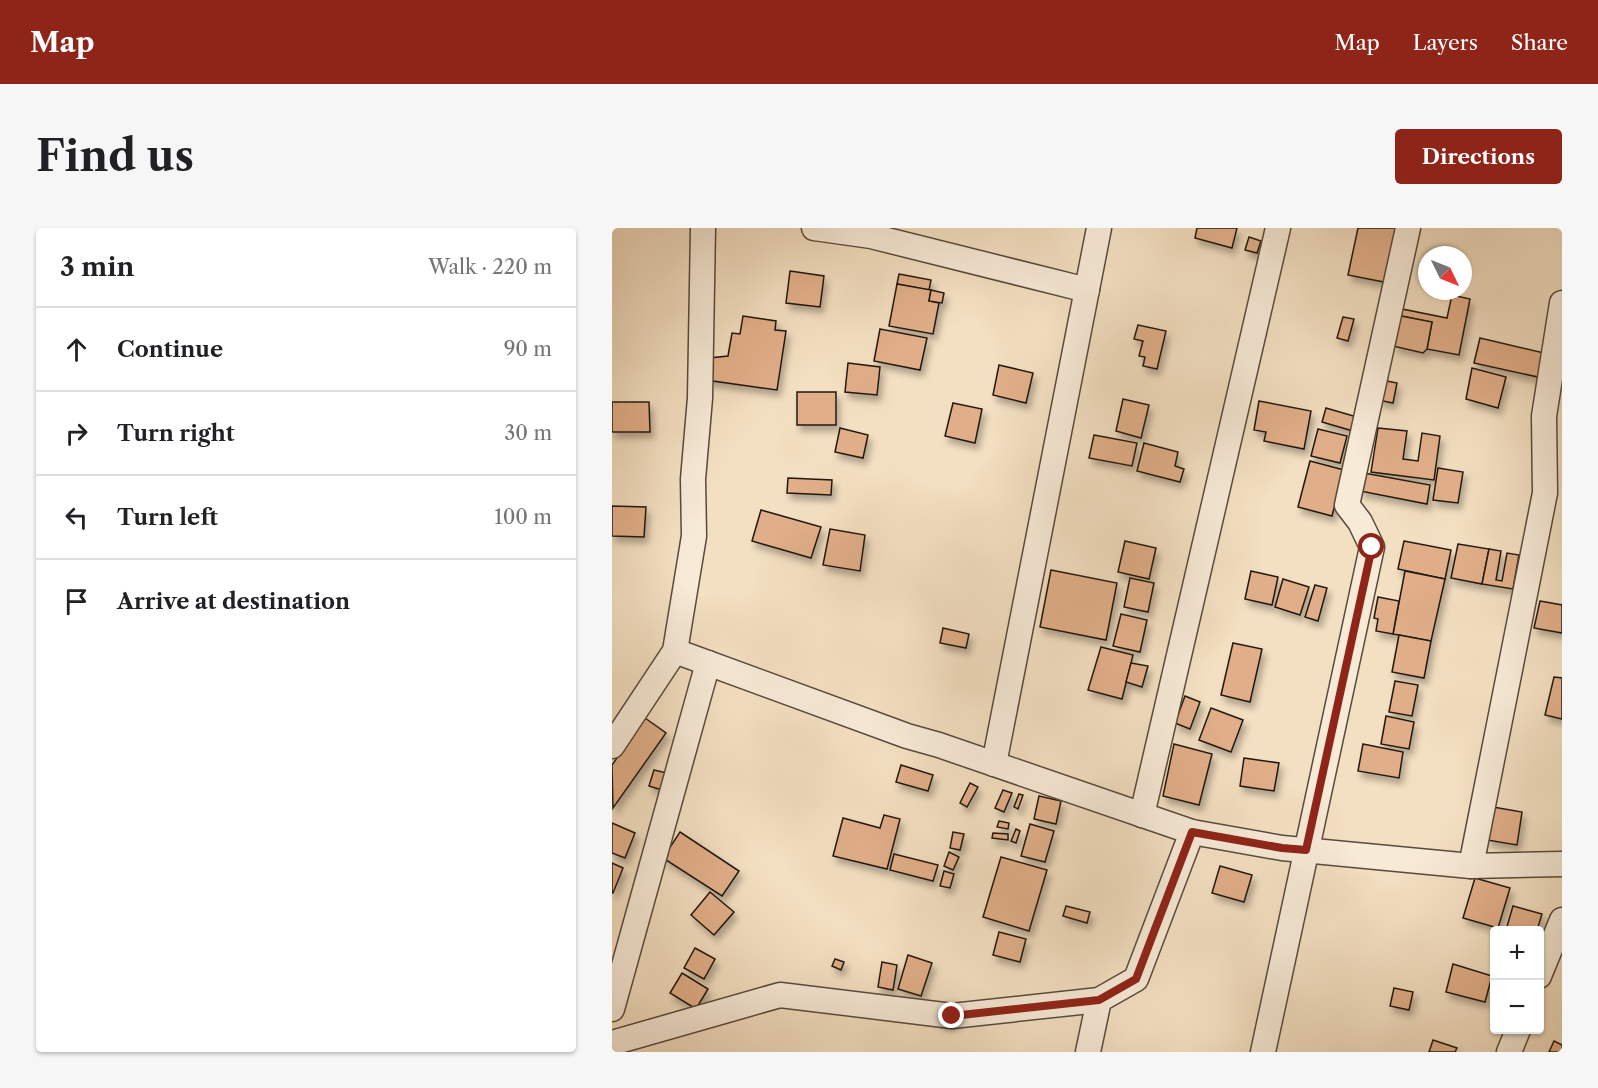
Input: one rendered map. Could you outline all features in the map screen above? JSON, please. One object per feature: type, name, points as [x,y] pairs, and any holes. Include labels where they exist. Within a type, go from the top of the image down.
[{"type":"street","points":[[612,746],[675,651],[694,536],[693,479],[700,399],[703,228]]},
{"type":"street","points":[[814,228],[871,236],[1087,290]]},
{"type":"street","points":[[994,764],[1099,228]]},
{"type":"street","points":[[1142,815],[1278,228]]},
{"type":"street","points":[[1263,1052],[1372,547],[1360,522],[1347,505],[1408,228]]},
{"type":"street","points":[[1471,866],[1545,493],[1544,416],[1562,303]]},
{"type":"street","points":[[675,651],[907,736],[1192,832],[1282,848],[1471,866],[1562,864]]},
{"type":"street","points":[[612,1009],[708,663]]},
{"type":"street","points":[[612,1042],[780,995],[952,1016],[1099,1000],[1136,979],[1192,832]]},
{"type":"street","points":[[1544,964],[1562,920]]},
{"type":"street","points":[[1088,1052],[1099,1000]]},
{"type":"street","points":[[1509,1052],[1516,1034]]},
{"type":"building","points":[[1197,228],[1237,228],[1232,248],[1195,238]]},
{"type":"building","points":[[1358,228],[1400,228],[1389,283],[1348,275]]},
{"type":"building","points":[[1249,237],[1261,241],[1257,253],[1245,250]]},
{"type":"building","points":[[790,271],[824,276],[820,307],[786,303]]},
{"type":"building","points":[[899,274],[931,280],[929,290],[897,284]]},
{"type":"building","points":[[897,284],[931,290],[929,301],[939,303],[933,334],[889,326]]},
{"type":"building","points":[[931,290],[944,293],[942,303],[929,301]]},
{"type":"building","points":[[1451,300],[1470,300],[1459,355],[1427,349],[1432,322],[1401,316],[1402,309],[1447,318]]},
{"type":"building","points":[[743,316],[776,321],[775,330],[786,331],[777,390],[706,380],[709,358],[728,356],[732,333],[740,334]]},
{"type":"building","points":[[1401,316],[1432,322],[1427,349],[1423,353],[1393,346]]},
{"type":"building","points":[[1343,317],[1354,319],[1348,341],[1337,338]]},
{"type":"building","points":[[1138,325],[1166,331],[1157,369],[1143,366],[1145,357],[1139,356],[1143,341],[1134,339]]},
{"type":"building","points":[[880,329],[927,338],[920,370],[874,361]]},
{"type":"building","points":[[1480,338],[1544,353],[1538,377],[1474,363]]},
{"type":"building","points":[[848,363],[880,367],[877,395],[845,392]]},
{"type":"building","points":[[999,365],[1033,373],[1026,403],[993,395]]},
{"type":"building","points":[[1472,368],[1506,377],[1498,408],[1466,399]]},
{"type":"building","points":[[1382,380],[1397,383],[1393,403],[1378,400]]},
{"type":"building","points":[[797,392],[836,392],[836,425],[797,425]]},
{"type":"building","points":[[1123,399],[1149,405],[1141,438],[1116,431]]},
{"type":"building","points":[[1259,401],[1311,411],[1304,449],[1264,441],[1266,432],[1254,430]]},
{"type":"building","points":[[612,402],[649,402],[650,432],[612,432]]},
{"type":"building","points":[[953,403],[982,409],[975,443],[945,436]]},
{"type":"building","points":[[1326,408],[1357,417],[1353,431],[1322,422]]},
{"type":"building","points":[[840,428],[868,435],[863,458],[835,452]]},
{"type":"building","points":[[1378,428],[1407,431],[1403,459],[1418,461],[1422,433],[1440,436],[1434,480],[1371,472]]},
{"type":"building","points":[[1318,429],[1347,436],[1340,463],[1311,456]]},
{"type":"building","points":[[1094,435],[1137,443],[1132,466],[1089,458]]},
{"type":"building","points":[[1144,443],[1178,452],[1175,466],[1184,469],[1180,482],[1137,471]]},
{"type":"building","points":[[1310,461],[1344,470],[1332,516],[1298,507]]},
{"type":"building","points":[[1438,468],[1463,472],[1458,503],[1433,500]]},
{"type":"building","points":[[1364,473],[1430,485],[1427,504],[1360,491]]},
{"type":"building","points":[[788,478],[832,480],[831,495],[787,493]]},
{"type":"building","points":[[612,506],[646,507],[644,537],[612,536]]},
{"type":"building","points":[[761,510],[821,527],[811,558],[752,541]]},
{"type":"building","points":[[830,529],[865,535],[860,571],[823,565]]},
{"type":"building","points":[[1125,541],[1156,548],[1149,579],[1118,572]]},
{"type":"building","points":[[1404,541],[1451,550],[1445,579],[1398,569]]},
{"type":"building","points":[[1458,544],[1489,549],[1482,584],[1451,578]]},
{"type":"building","points":[[1489,549],[1501,551],[1496,580],[1502,581],[1507,553],[1519,555],[1513,589],[1482,584]]},
{"type":"building","points":[[1051,570],[1117,583],[1106,640],[1040,627]]},
{"type":"building","points":[[1251,571],[1278,577],[1272,605],[1245,599]]},
{"type":"building","points":[[1405,571],[1445,579],[1431,641],[1393,634]]},
{"type":"building","points":[[1130,578],[1154,583],[1148,612],[1124,607]]},
{"type":"building","points":[[1283,579],[1309,587],[1300,615],[1275,607]]},
{"type":"building","points":[[1315,585],[1327,588],[1318,621],[1305,617]]},
{"type":"building","points":[[1378,597],[1399,601],[1393,634],[1376,631],[1378,619],[1374,618]]},
{"type":"building","points":[[1540,601],[1562,605],[1562,633],[1534,628]]},
{"type":"building","points":[[1121,614],[1147,620],[1140,652],[1113,646]]},
{"type":"building","points":[[943,628],[969,634],[966,648],[940,643]]},
{"type":"building","points":[[1399,635],[1431,641],[1424,678],[1392,672]]},
{"type":"building","points":[[1233,643],[1262,649],[1250,702],[1221,695]]},
{"type":"building","points":[[1101,647],[1133,655],[1122,699],[1088,690]]},
{"type":"building","points":[[1131,663],[1148,666],[1142,687],[1126,682]]},
{"type":"building","points":[[1554,677],[1562,678],[1562,719],[1545,715]]},
{"type":"building","points":[[1395,681],[1418,685],[1412,716],[1389,712]]},
{"type":"building","points":[[1185,696],[1200,702],[1190,729],[1175,723]]},
{"type":"building","points":[[1211,708],[1243,720],[1231,752],[1199,740]]},
{"type":"building","points":[[1386,716],[1414,722],[1409,749],[1381,744]]},
{"type":"building","points":[[645,718],[666,733],[613,808],[612,765]]},
{"type":"building","points":[[1174,744],[1212,754],[1199,805],[1163,796]]},
{"type":"building","points":[[1363,744],[1403,752],[1399,778],[1358,771]]},
{"type":"building","points":[[1244,758],[1279,763],[1274,791],[1240,786]]},
{"type":"building","points":[[901,765],[933,775],[928,791],[896,782]]},
{"type":"building","points":[[654,770],[667,773],[662,790],[649,786]]},
{"type":"building","points":[[970,783],[978,787],[967,807],[960,803]]},
{"type":"building","points":[[1003,790],[1012,793],[1004,812],[995,808]]},
{"type":"building","points":[[1019,794],[1023,795],[1018,809],[1014,807]]},
{"type":"building","points":[[1039,796],[1061,801],[1056,824],[1034,819]]},
{"type":"building","points":[[1493,807],[1522,812],[1517,845],[1487,840]]},
{"type":"building","points":[[884,815],[900,819],[887,869],[833,856],[843,818],[880,828]]},
{"type":"building","points":[[999,821],[1009,823],[1008,829],[997,827]]},
{"type":"building","points":[[612,823],[635,833],[625,858],[612,853]]},
{"type":"building","points":[[1030,824],[1054,831],[1045,862],[1021,856]]},
{"type":"building","points":[[1016,829],[1020,831],[1016,843],[1011,841]]},
{"type":"building","points":[[680,832],[739,871],[722,896],[663,858]]},
{"type":"building","points":[[953,832],[964,834],[960,850],[950,848]]},
{"type":"building","points":[[993,833],[1008,834],[1008,840],[992,838]]},
{"type":"building","points":[[949,852],[959,857],[953,870],[944,866]]},
{"type":"building","points":[[894,854],[938,865],[933,881],[890,870]]},
{"type":"building","points":[[1001,857],[1047,870],[1029,931],[983,917]]},
{"type":"building","points":[[612,863],[623,868],[613,893],[612,893]]},
{"type":"building","points":[[1220,866],[1252,875],[1244,902],[1212,893]]},
{"type":"building","points":[[944,871],[954,874],[950,888],[940,886]]},
{"type":"building","points":[[1475,878],[1510,888],[1499,926],[1463,918]]},
{"type":"building","points":[[710,892],[734,912],[714,935],[691,915]]},
{"type":"building","points":[[1066,906],[1090,912],[1087,923],[1063,916]]},
{"type":"building","points":[[1513,906],[1542,914],[1538,926],[1507,926]]},
{"type":"building","points":[[999,932],[1026,939],[1020,962],[993,955]]},
{"type":"building","points":[[695,948],[715,959],[704,979],[684,968]]},
{"type":"building","points":[[908,955],[932,963],[921,996],[898,989]]},
{"type":"building","points":[[835,959],[844,962],[841,970],[832,966]]},
{"type":"building","points":[[882,962],[897,965],[893,990],[878,987]]},
{"type":"building","points":[[1453,964],[1490,975],[1485,1002],[1446,992]]},
{"type":"building","points":[[682,973],[708,989],[696,1009],[670,993]]},
{"type":"building","points":[[1394,988],[1413,992],[1409,1010],[1390,1006]]},
{"type":"building","points":[[1433,1040],[1457,1048],[1455,1052],[1429,1052]]},
{"type":"building","points":[[1554,1041],[1562,1045],[1562,1052],[1549,1052]]},
{"type":"route","points":[[952,1016],[1099,1000],[1136,979],[1192,832],[1306,850],[1372,547]]}]
